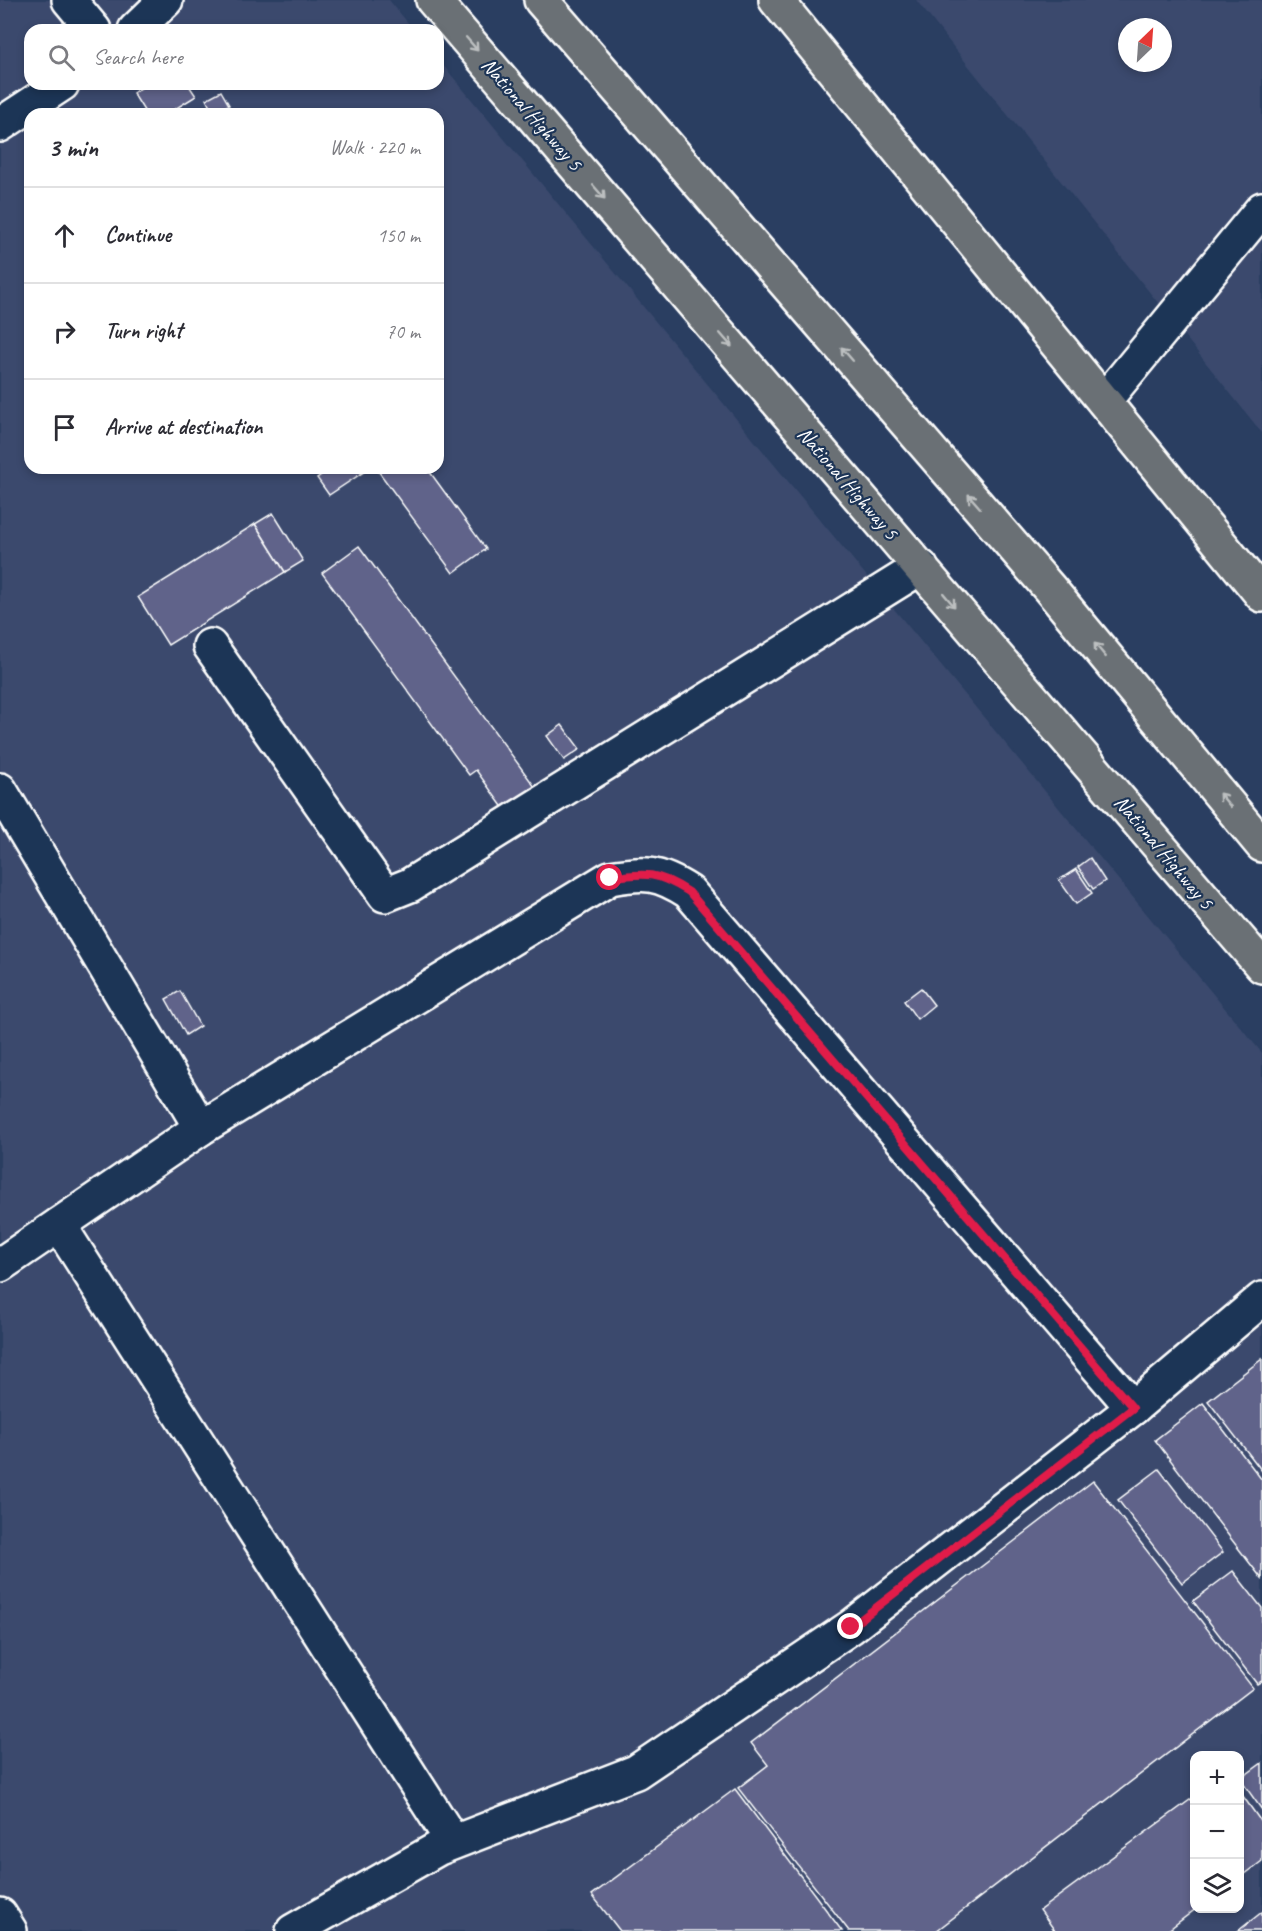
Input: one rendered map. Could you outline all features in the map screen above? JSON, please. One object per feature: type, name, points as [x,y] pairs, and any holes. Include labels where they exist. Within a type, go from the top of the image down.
[{"type":"highway","name":"National Highway 5","points":[[434,0],[1262,966]]},
{"type":"highway","points":[[541,0],[1042,580],[1262,845]]},
{"type":"highway","points":[[777,0],[1262,595]]},
{"type":"lane","points":[[69,0],[89,24]]},
{"type":"lane","points":[[141,24],[166,0]]},
{"type":"lane","points":[[26,108],[53,90]]},
{"type":"lane","points":[[0,125],[24,109]]},
{"type":"lane","points":[[1104,401],[1262,208]]},
{"type":"lane","points":[[210,646],[385,895],[410,885],[921,567]]},
{"type":"lane","points":[[0,790],[201,1128]]},
{"type":"lane","points":[[0,1265],[201,1128],[610,878],[642,872],[666,878],[689,892],[1133,1408]]},
{"type":"lane","points":[[59,1225],[453,1842]]},
{"type":"lane","points":[[293,1931],[453,1842],[636,1772],[851,1627],[1133,1408],[1262,1299]]},
{"type":"lane","points":[[0,1915],[10,1931]]},
{"type":"shaded area","points":[[0,0],[389,0],[409,24],[24,24],[24,90],[444,90],[444,66],[1262,1053],[1262,1931],[0,1931]]},
{"type":"shaded area","points":[[916,0],[1262,0],[1262,433]]},
{"type":"building","points":[[138,90],[192,90],[196,96],[177,108],[142,108],[133,93]]},
{"type":"building","points":[[221,91],[229,105],[223,108],[210,108],[206,99]]},
{"type":"building","points":[[323,474],[360,474],[329,495],[317,478]]},
{"type":"building","points":[[380,474],[431,474],[486,549],[453,573]]},
{"type":"building","points":[[273,513],[303,561],[285,572],[255,524]]},
{"type":"building","points":[[255,524],[285,572],[168,645],[138,597]]},
{"type":"building","points":[[359,546],[535,787],[504,809],[476,770],[469,775],[322,573]]},
{"type":"building","points":[[562,725],[580,749],[564,760],[547,736]]},
{"type":"building","points":[[1090,858],[1105,881],[1093,889],[1078,867]]},
{"type":"building","points":[[1076,869],[1092,893],[1076,904],[1059,880]]},
{"type":"building","points":[[921,988],[934,1005],[917,1019],[904,1001]]},
{"type":"building","points":[[180,991],[200,1026],[186,1035],[166,999]]},
{"type":"building","points":[[1262,1359],[1262,1471],[1208,1401]]},
{"type":"building","points":[[1203,1403],[1262,1480],[1262,1579],[1155,1440]]},
{"type":"building","points":[[1159,1469],[1223,1552],[1182,1583],[1118,1500]]},
{"type":"building","points":[[1093,1481],[1253,1688],[936,1931],[849,1931],[738,1788],[768,1765],[751,1743]]},
{"type":"building","points":[[1233,1571],[1262,1608],[1262,1681],[1257,1684],[1193,1601]]},
{"type":"building","points":[[1262,1763],[1262,1810],[1244,1785],[1244,1776]]},
{"type":"building","points":[[735,1789],[842,1931],[620,1931],[592,1895]]},
{"type":"building","points":[[1244,1798],[1262,1823],[1262,1861],[1244,1875]]},
{"type":"building","points":[[1190,1800],[1190,1913],[1167,1931],[1055,1931],[1040,1910]]},
{"type":"building","points":[[1262,1912],[1262,1931],[1238,1931]]},
{"type":"route","points":[[610,878],[642,872],[666,878],[689,892],[1133,1408],[851,1627]]}]
